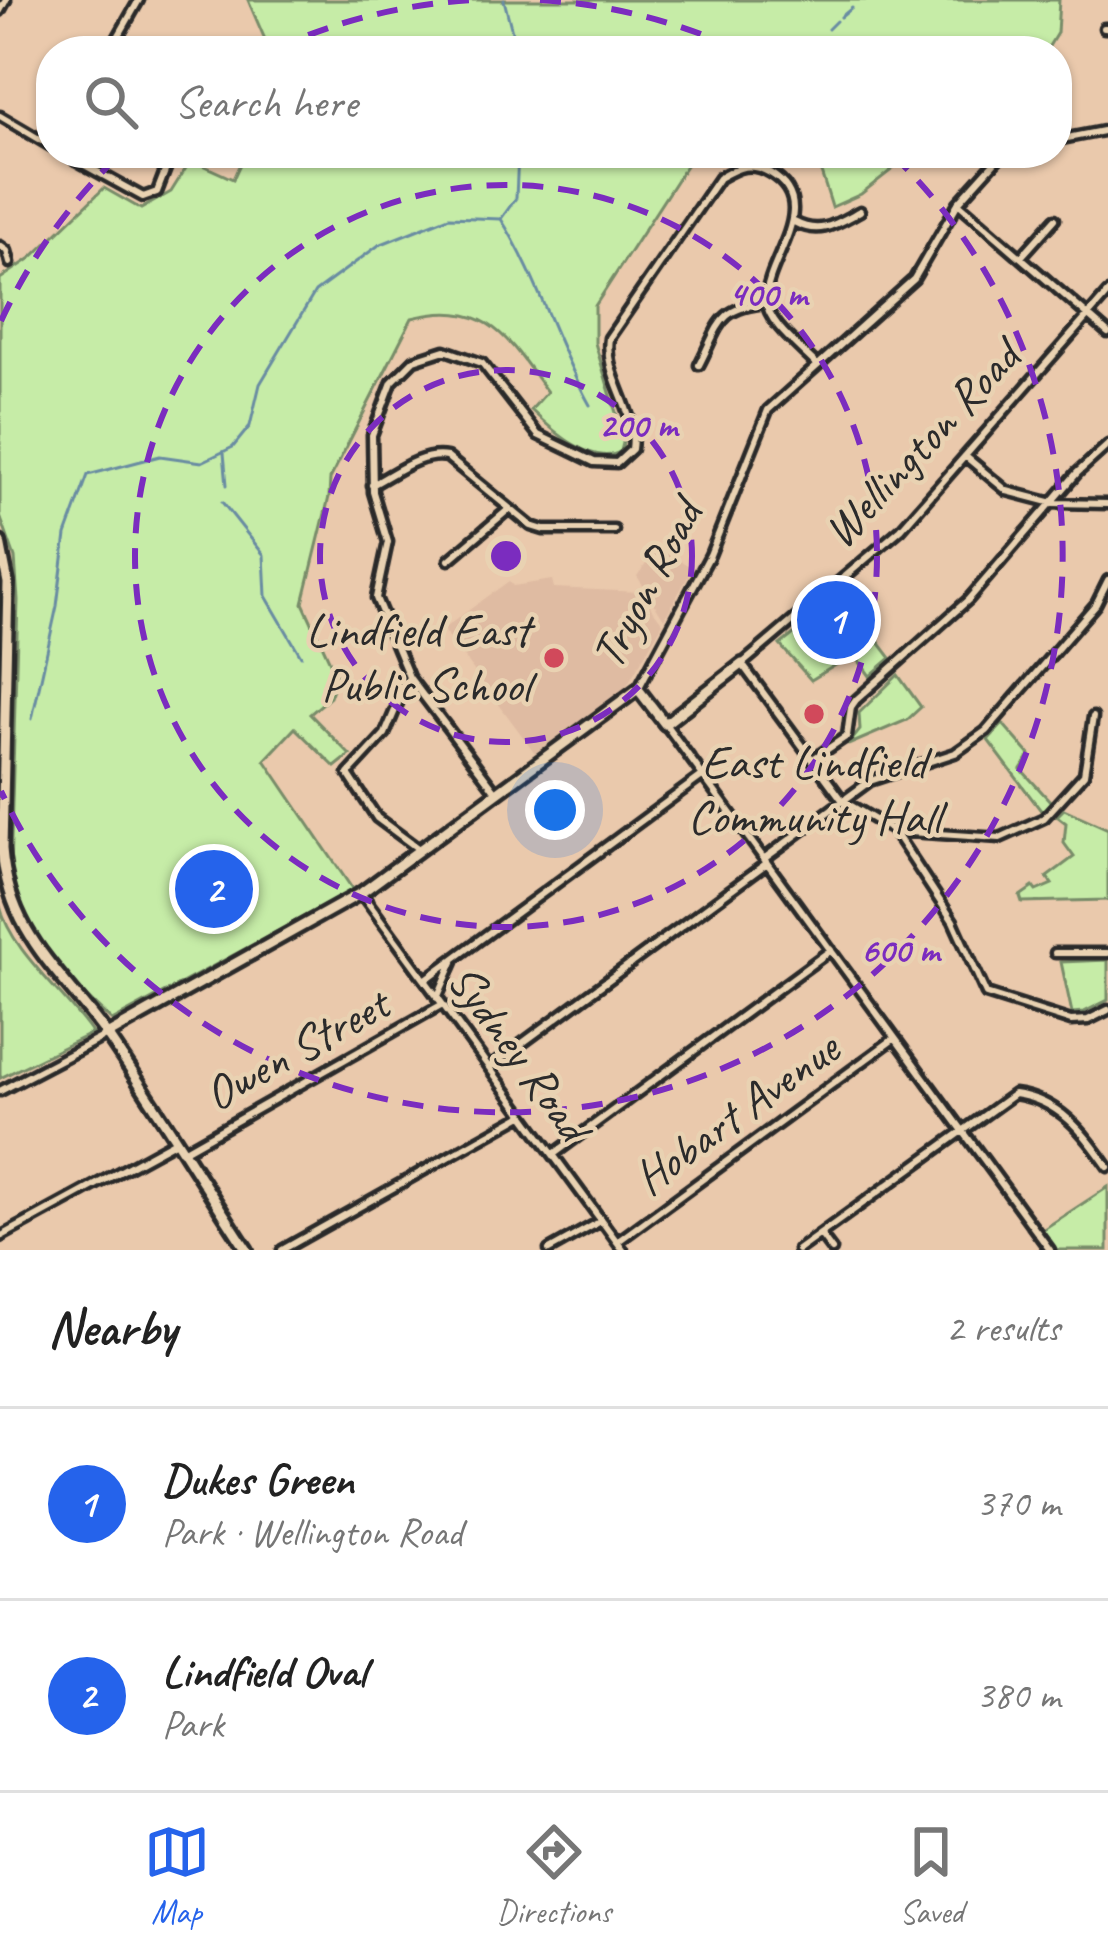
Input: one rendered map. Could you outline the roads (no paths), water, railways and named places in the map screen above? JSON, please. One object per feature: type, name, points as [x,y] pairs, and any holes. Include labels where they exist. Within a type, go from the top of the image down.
[{"type":"street","points":[[0,10],[6,0]]},
{"type":"street","points":[[119,36],[139,0]]},
{"type":"street","points":[[0,116],[36,137]]},
{"type":"street","points":[[1072,137],[1108,130]]},
{"type":"street","points":[[89,168],[148,197],[157,192],[166,168]]},
{"type":"street","points":[[497,793],[409,677],[376,598],[388,542],[372,484],[372,434],[392,382],[414,360],[446,350],[482,363],[538,435],[594,462],[617,464],[632,449],[633,430],[607,355],[609,338],[719,178],[736,168]]},
{"type":"street","points":[[761,168],[778,178],[789,196],[794,222],[766,303],[773,318],[817,365]]},
{"type":"street","name":"Tryon Road","points":[[0,1091],[361,892],[638,689],[710,555],[768,410],[914,279],[958,203],[990,168]]},
{"type":"street","points":[[958,203],[1108,333]]},
{"type":"street","points":[[794,222],[809,231],[828,229],[860,211]]},
{"type":"street","points":[[1021,257],[1055,219]]},
{"type":"street","points":[[0,246],[10,263]]},
{"type":"street","name":"Wellington Road","points":[[665,724],[881,548],[1108,293]]},
{"type":"street","points":[[698,365],[727,312],[766,303]]},
{"type":"street","points":[[813,759],[847,736],[856,700],[968,600],[1077,473],[1108,445]]},
{"type":"street","points":[[372,484],[437,455],[447,458],[531,526],[614,530]]},
{"type":"street","points":[[965,456],[1001,488],[1053,503],[1108,504]]},
{"type":"street","points":[[449,560],[509,509]]},
{"type":"street","points":[[0,542],[8,583],[2,849],[8,892],[37,950],[107,1035],[247,1250]]},
{"type":"street","points":[[490,1067],[843,801],[881,776],[955,753],[986,731],[1096,604],[1108,580]]},
{"type":"street","points":[[742,664],[843,801],[894,831],[953,920],[986,994],[1071,1022],[1108,1010]]},
{"type":"street","points":[[409,677],[385,734],[348,774],[377,818],[420,850]]},
{"type":"street","points":[[638,689],[1050,1250]]},
{"type":"street","points":[[894,831],[1000,838],[1045,818],[1084,774],[1093,717]]},
{"type":"street","points":[[424,980],[703,776]]},
{"type":"street","name":"Sydney Road","points":[[361,892],[623,1250]]},
{"type":"street","points":[[554,1154],[831,950]]},
{"type":"street","points":[[1055,953],[1108,953]]},
{"type":"street","points":[[439,1002],[454,959]]},
{"type":"street","name":"Owen Street","points":[[0,1237],[179,1146],[439,1002]]},
{"type":"street","name":"Hobart Avenue","points":[[617,1242],[895,1038]]},
{"type":"street","points":[[798,1250],[1007,1096],[1036,1097],[1074,1122],[1108,1167]]},
{"type":"street","points":[[282,1250],[523,1114]]},
{"type":"street","points":[[549,1250],[601,1221]]},
{"type":"street","points":[[820,1234],[832,1250]]},
{"type":"waterway","points":[[504,0],[513,36]]},
{"type":"waterway","points":[[841,17],[852,8]]},
{"type":"waterway","points":[[828,29],[836,21]]},
{"type":"waterway","points":[[32,719],[57,606],[66,535],[88,475],[160,456],[202,462],[233,447],[250,426],[260,384],[315,292],[379,245],[449,217],[501,219],[516,198],[517,168]]},
{"type":"waterway","points":[[501,219],[590,405]]},
{"type":"waterway","points":[[224,453],[227,485]]},
{"type":"waterway","points":[[222,502],[264,555],[266,596],[301,656]]},
{"type":"place","name":"Dukes Green","points":[[836,620]]},
{"type":"place","name":"Lindfield East Public School","points":[[554,658]]},
{"type":"place","name":"East Lindfield Community Hall","points":[[814,714]]},
{"type":"place","name":"Lindfield Oval","points":[[214,889]]}]
